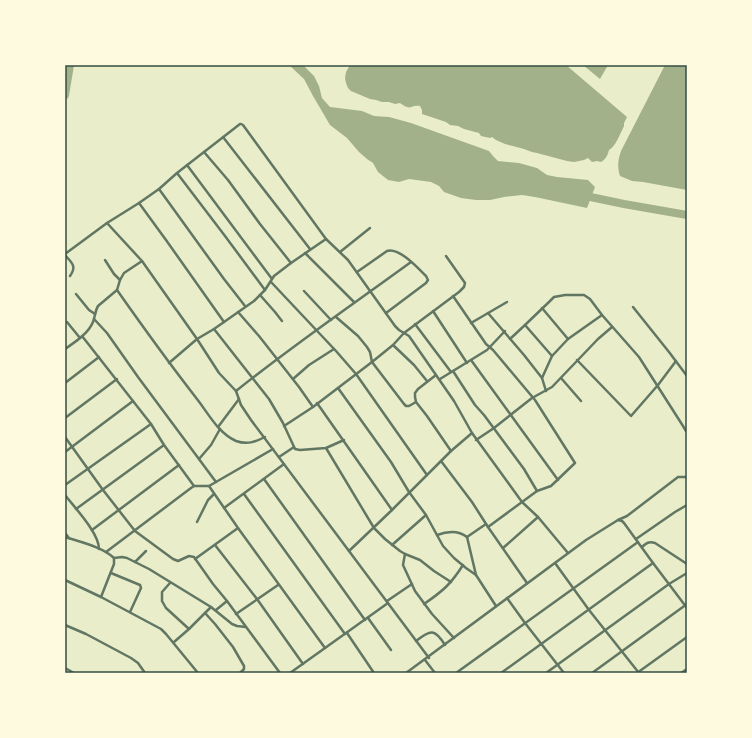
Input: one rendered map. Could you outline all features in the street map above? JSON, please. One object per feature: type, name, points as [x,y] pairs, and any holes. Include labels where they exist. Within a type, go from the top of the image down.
[{"type":"street","points":[[70,276],[74,270],[74,267],[65,255],[107,223],[139,203],[176,173],[242,124],[326,238],[357,272],[397,328],[409,336],[454,400],[476,440],[522,502],[538,517],[568,554]]},
{"type":"street","points":[[223,137],[310,249]]},
{"type":"street","points":[[204,152],[228,180],[291,263]]},
{"type":"street","points":[[187,165],[272,280],[356,374],[428,475]]},
{"type":"street","points":[[176,173],[265,290]]},
{"type":"street","points":[[159,188],[245,306]]},
{"type":"street","points":[[139,203],[224,322]]},
{"type":"street","points":[[107,223],[142,261],[197,339],[222,378],[236,391],[245,410],[284,464],[429,658]]},
{"type":"street","points":[[340,252],[370,228]]},
{"type":"street","points":[[169,363],[197,339],[214,329],[260,295],[274,276],[326,238]]},
{"type":"street","points":[[357,272],[389,250],[393,250],[401,254],[426,276],[428,279],[427,282],[386,313]]},
{"type":"street","points":[[305,253],[354,302]]},
{"type":"street","points":[[284,426],[313,407],[372,362],[415,324],[464,287],[465,283],[446,256]]},
{"type":"street","points":[[105,260],[120,280]]},
{"type":"street","points":[[65,349],[81,337],[89,328],[94,319],[96,310],[101,303],[117,290],[124,273],[142,261]]},
{"type":"street","points":[[236,391],[276,359],[411,262]]},
{"type":"street","points":[[117,290],[169,363],[219,428],[227,436],[245,443],[255,442],[265,437]]},
{"type":"street","points":[[304,291],[331,320]]},
{"type":"street","points":[[76,294],[89,310],[95,314]]},
{"type":"street","points":[[260,295],[282,321]]},
{"type":"street","points":[[510,339],[542,308],[557,296],[584,295],[590,299],[612,327],[639,357],[686,430]]},
{"type":"street","points":[[453,296],[486,344],[536,402],[575,463],[551,486],[537,491],[468,537]]},
{"type":"street","points":[[471,323],[507,302]]},
{"type":"street","points":[[633,307],[687,376]]},
{"type":"street","points":[[542,308],[568,339]]},
{"type":"street","points":[[433,311],[467,363]]},
{"type":"street","points":[[238,312],[293,379],[313,407]]},
{"type":"street","points":[[488,312],[542,378],[546,391]]},
{"type":"street","points":[[542,378],[552,356],[568,339],[602,315]]},
{"type":"street","points":[[336,317],[358,336],[367,347],[370,352],[372,362],[406,406],[416,402]]},
{"type":"street","points":[[94,319],[107,334],[216,482]]},
{"type":"street","points":[[66,322],[99,357],[117,379],[151,424],[164,445],[194,486]]},
{"type":"street","points":[[415,324],[524,469],[537,491]]},
{"type":"street","points":[[525,325],[552,356]]},
{"type":"street","points":[[476,440],[532,398],[552,387],[598,339],[612,327]]},
{"type":"street","points":[[214,329],[269,399],[294,447],[298,450],[326,448],[344,440]]},
{"type":"street","points":[[440,379],[487,350],[505,331]]},
{"type":"street","points":[[393,345],[428,381]]},
{"type":"street","points":[[293,379],[309,365],[334,349]]},
{"type":"street","points":[[65,383],[99,357]]},
{"type":"street","points":[[471,360],[558,480]]},
{"type":"street","points":[[577,360],[631,416],[658,385],[676,361]]},
{"type":"street","points":[[436,375],[416,391],[416,402],[428,416],[451,451]]},
{"type":"street","points":[[561,378],[581,401]]},
{"type":"street","points":[[65,418],[117,379]]},
{"type":"street","points":[[338,388],[391,462],[445,548],[476,575],[496,606]]},
{"type":"street","points":[[199,459],[210,445],[219,428],[239,399]]},
{"type":"street","points":[[65,452],[133,401]]},
{"type":"street","points":[[317,403],[392,510]]},
{"type":"street","points":[[65,485],[151,424]]},
{"type":"street","points":[[349,551],[451,451],[472,433]]},
{"type":"street","points":[[65,437],[118,510],[135,530],[175,560],[193,556],[280,673]]},
{"type":"street","points":[[76,509],[164,445]]},
{"type":"street","points":[[279,457],[294,447]]},
{"type":"street","points":[[326,448],[374,528],[392,545],[405,554],[417,559],[451,582]]},
{"type":"street","points":[[106,552],[189,489],[194,486],[209,486],[274,449]]},
{"type":"street","points":[[441,461],[472,502],[528,583]]},
{"type":"street","points":[[224,508],[284,464]]},
{"type":"street","points":[[92,530],[178,465]]},
{"type":"street","points":[[406,673],[429,658],[496,606],[589,538],[627,516],[678,477],[687,477]]},
{"type":"street","points":[[264,479],[391,650]]},
{"type":"street","points":[[209,486],[324,648]]},
{"type":"street","points":[[197,522],[208,500],[214,494]]},
{"type":"street","points":[[244,494],[374,673]]},
{"type":"street","points":[[65,495],[92,530],[98,541],[99,549]]},
{"type":"street","points":[[636,539],[687,505]]},
{"type":"street","points":[[392,545],[426,516]]},
{"type":"street","points":[[503,548],[538,517]]},
{"type":"street","points":[[592,673],[686,606],[624,523],[618,520]]},
{"type":"street","points":[[195,559],[238,528]]},
{"type":"street","points":[[437,535],[450,531],[463,534],[468,537],[476,575]]},
{"type":"street","points":[[65,533],[69,538]]},
{"type":"street","points":[[65,537],[99,549],[114,558],[122,557],[135,562],[216,610],[235,625],[246,627]]},
{"type":"street","points":[[456,673],[638,542]]},
{"type":"street","points":[[642,547],[647,543],[652,542],[687,564]]},
{"type":"street","points":[[215,544],[303,664]]},
{"type":"street","points":[[135,562],[146,551]]},
{"type":"street","points":[[405,554],[403,565],[418,597],[454,638]]},
{"type":"street","points":[[101,597],[114,564],[114,558]]},
{"type":"street","points":[[554,563],[638,673],[687,637]]},
{"type":"street","points":[[501,673],[653,563]]},
{"type":"street","points":[[424,604],[438,595],[451,582],[463,565]]},
{"type":"street","points":[[111,573],[140,585],[141,588],[130,612]]},
{"type":"street","points":[[546,673],[669,584],[687,573]]},
{"type":"street","points":[[65,580],[160,628],[174,642],[198,673]]},
{"type":"street","points":[[170,582],[162,592],[162,601],[166,608],[189,629]]},
{"type":"street","points":[[290,673],[367,619],[412,584]]},
{"type":"street","points":[[236,614],[278,585]]},
{"type":"street","points":[[507,598],[564,673]]},
{"type":"street","points":[[216,610],[227,601]]},
{"type":"street","points":[[174,642],[211,607]]},
{"type":"street","points":[[205,613],[233,647],[244,666],[244,669],[240,673]]},
{"type":"street","points":[[65,625],[86,634],[131,658],[145,673]]},
{"type":"street","points":[[416,641],[431,633],[438,635],[445,645]]},
{"type":"street","points":[[425,660],[435,673]]},
{"type":"street","points":[[65,668],[74,673]]},
{"type":"street","points":[[681,673],[687,669]]},
{"type":"shaded area","points":[[289,65],[303,65],[314,76],[319,86],[322,98],[330,107],[362,111],[374,116],[389,117],[411,123],[489,151],[498,161],[519,163],[537,168],[547,175],[588,180],[595,187],[587,208],[522,195],[490,200],[461,198],[444,192],[439,186],[431,182],[409,179],[399,182],[388,180],[378,172],[373,163],[359,152],[347,138],[330,125],[304,79]]},
{"type":"shaded area","points":[[350,65],[566,65],[627,117],[618,140],[601,162],[592,162],[588,158],[574,162],[567,161],[505,144],[492,137],[481,136],[479,133],[450,125],[446,122],[422,114],[420,106],[407,107],[400,103],[395,104],[382,102],[351,91],[348,88],[345,78],[346,72]]},
{"type":"shaded area","points":[[583,65],[608,65],[600,79]]},
{"type":"shaded area","points":[[665,65],[687,65],[687,190],[632,181],[620,176],[618,169],[621,151]]},
{"type":"waterway","points":[[65,95],[70,65]]},
{"type":"waterway","points":[[581,195],[687,215]]}]
